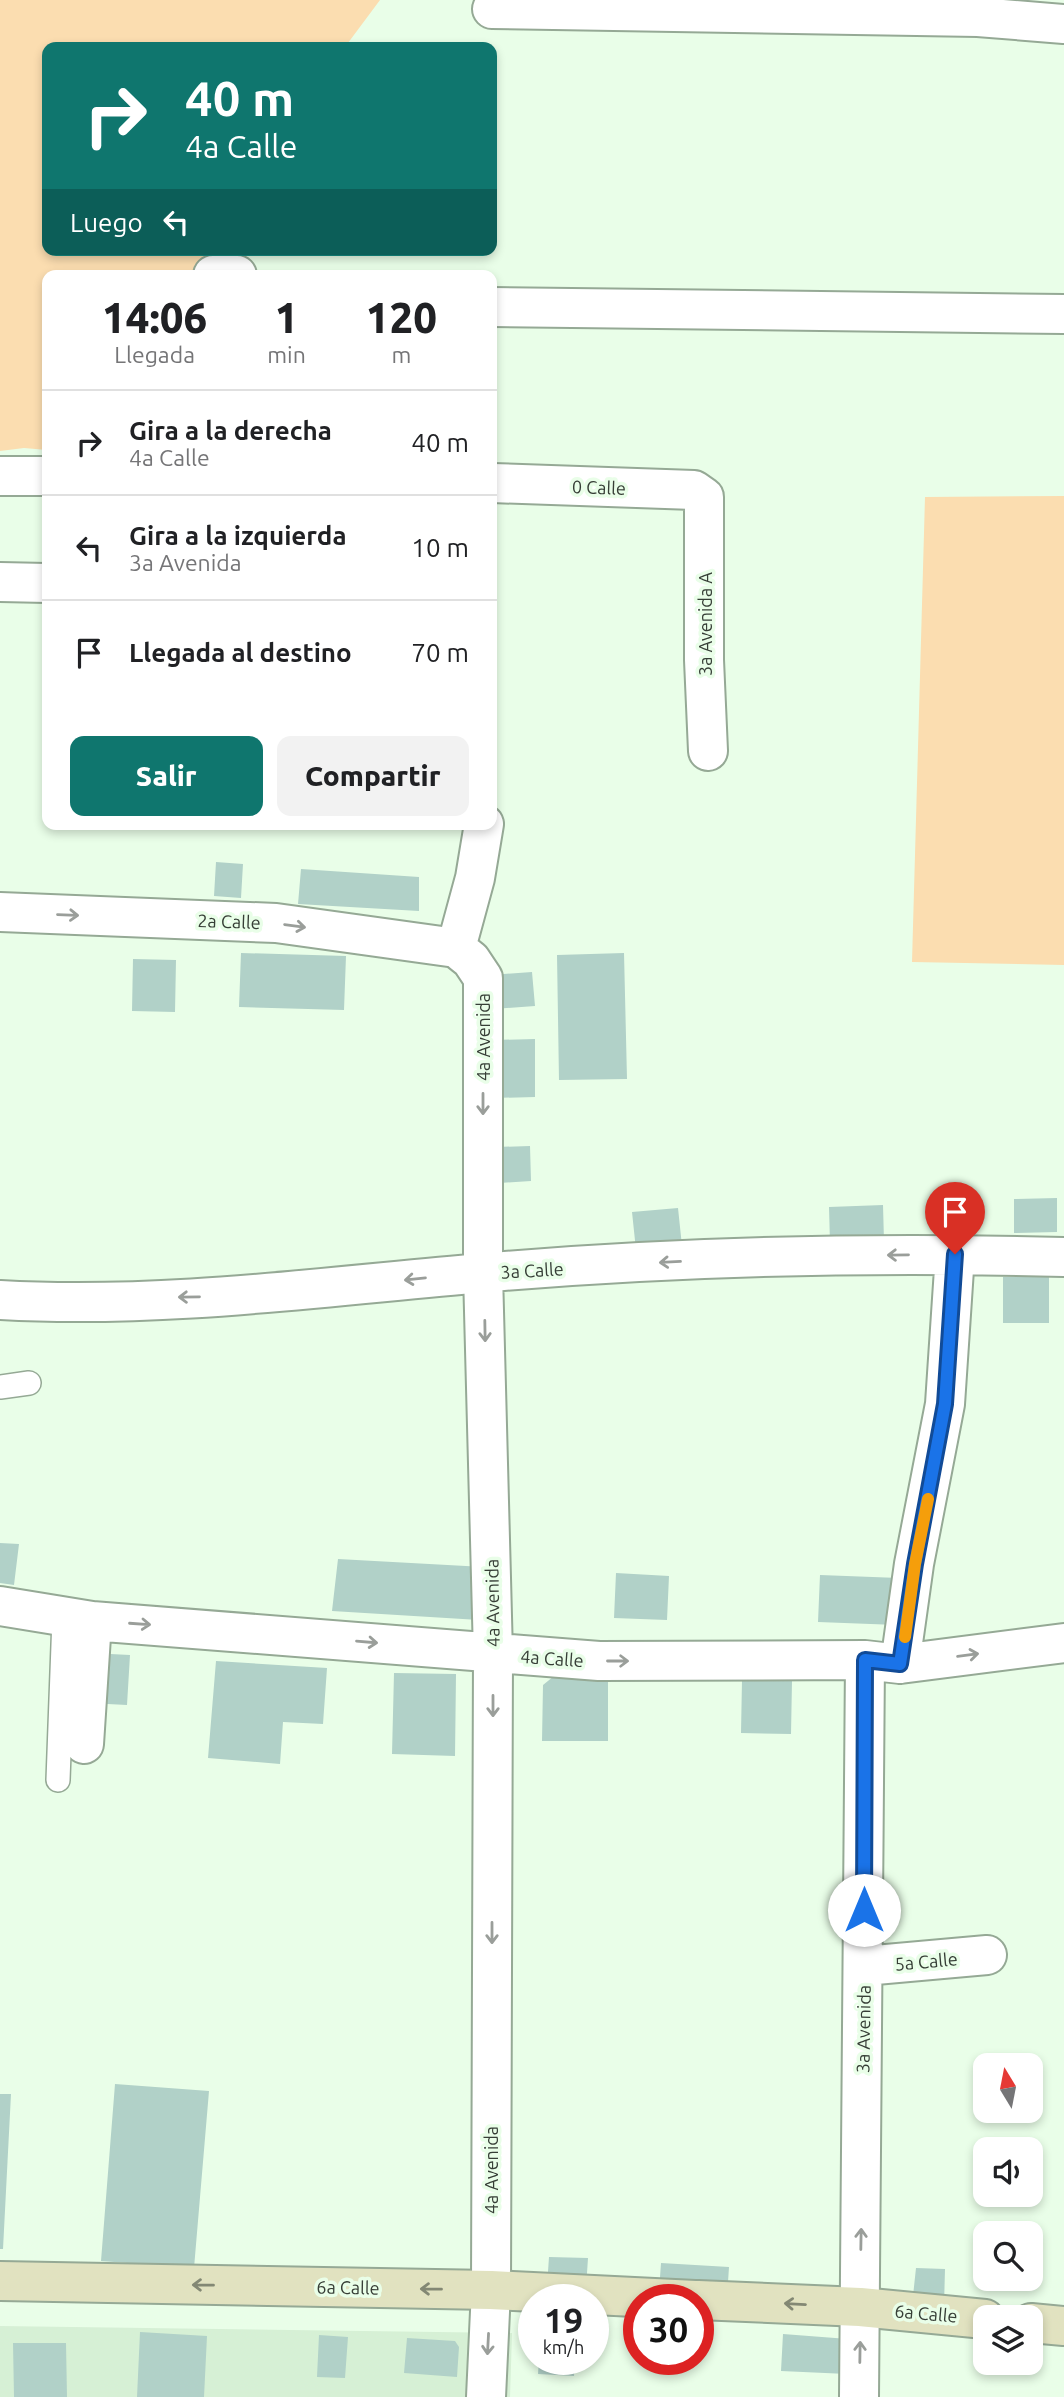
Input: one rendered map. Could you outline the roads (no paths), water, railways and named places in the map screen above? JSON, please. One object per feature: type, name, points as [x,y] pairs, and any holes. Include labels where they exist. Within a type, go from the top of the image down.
[{"type":"street","points":[[492,9],[971,8],[1064,24]]},
{"type":"street","points":[[497,307],[1064,314]]},
{"type":"street","points":[[0,476],[42,477]]},
{"type":"street","name":"0 Calle","points":[[497,483],[694,491],[704,497]]},
{"type":"street","name":"3a Avenida A","points":[[704,497],[708,751]]},
{"type":"street","points":[[0,582],[42,583]]},
{"type":"street","points":[[456,948],[475,878],[483,830]]},
{"type":"street","name":"2a Calle","points":[[0,912],[276,923],[456,948]]},
{"type":"street","name":"4a Avenida","points":[[456,948],[471,960],[483,978],[483,1273],[493,1654],[491,2290],[486,2397]]},
{"type":"street","name":"3a Calle","points":[[0,1300],[243,1296],[483,1273],[740,1259],[955,1254],[1064,1257]]},
{"type":"street","name":"3a Avenida","points":[[859,2397],[864,1966],[882,1662],[915,1564],[945,1404],[955,1254]]},
{"type":"street","name":"4a Calle","points":[[0,1606],[78,1619],[599,1661],[882,1662],[1064,1643]]},
{"type":"street","points":[[78,1619],[84,1744]]},
{"type":"street","name":"5a Calle","points":[[864,1966],[987,1955]]},
{"type":"street","name":"6a Calle","points":[[0,2281],[491,2290],[623,2296]]},
{"type":"street","name":"6a Calle","points":[[714,2301],[860,2307],[973,2318]]},
{"type":"street","points":[[1043,2324],[1064,2326]]},
{"type":"lane","points":[[0,1387],[29,1383]]},
{"type":"lane","points":[[58,1780],[78,1619]]}]
